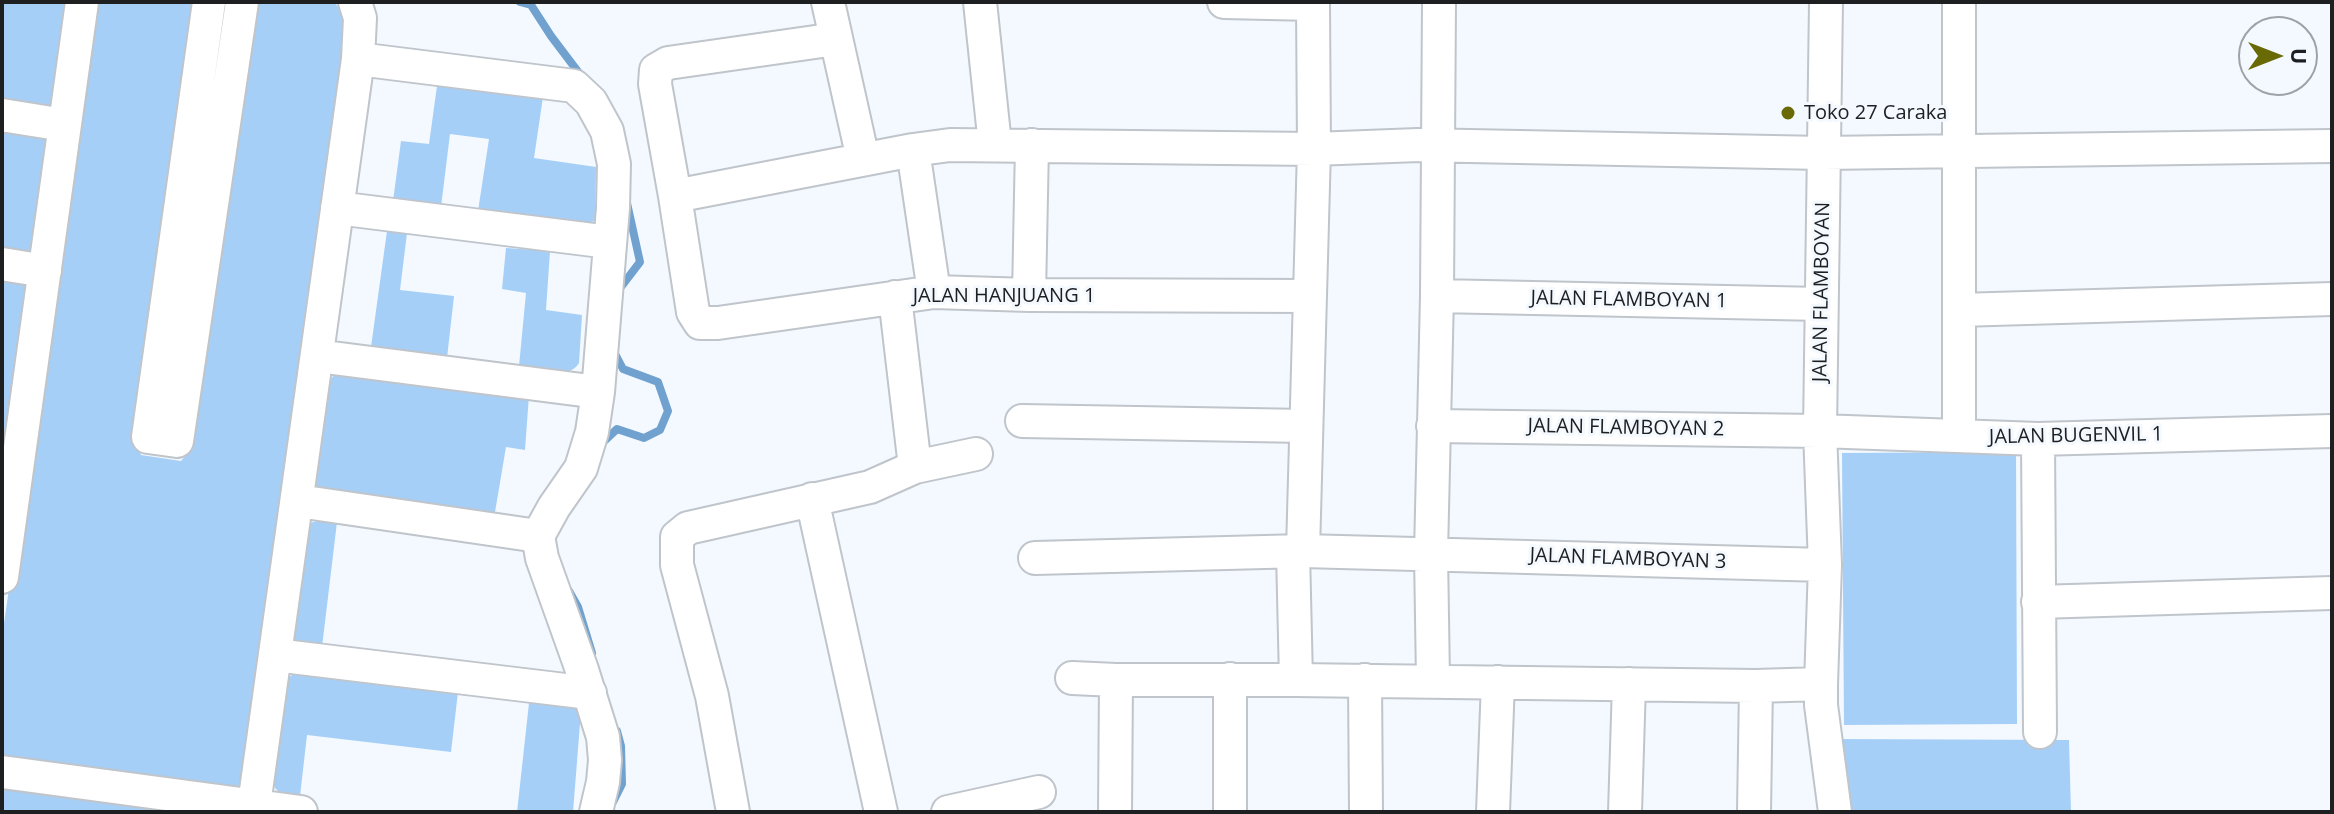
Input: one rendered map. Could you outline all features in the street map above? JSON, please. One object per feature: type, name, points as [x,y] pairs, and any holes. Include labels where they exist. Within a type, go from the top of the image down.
[{"type":"street","points":[[2,577],[13,416],[45,271],[82,2]]},
{"type":"street","points":[[209,2],[148,437],[177,441],[242,2]]},
{"type":"street","points":[[254,809],[358,59],[360,18],[355,2]]},
{"type":"street","points":[[828,2],[863,159]]},
{"type":"street","points":[[980,2],[995,145]]},
{"type":"street","points":[[1224,2],[1313,3],[1314,149],[1296,680]]},
{"type":"street","points":[[1433,681],[1431,553],[1439,2]]},
{"type":"street","name":"JALAN FLAMBOYAN","points":[[1826,2],[1820,431],[1825,565],[1821,694],[1835,812]]},
{"type":"street","points":[[1959,2],[1959,436]]},
{"type":"street","points":[[836,39],[668,63],[656,70],[655,84],[675,196],[950,145],[1314,149],[1437,146],[1823,153],[2332,146]]},
{"type":"street","points":[[358,59],[574,86],[591,102],[607,131],[614,164],[613,208],[592,432],[581,468],[538,536],[542,558],[603,737],[603,782],[596,812]]},
{"type":"street","points":[[2,115],[64,125]]},
{"type":"street","points":[[1029,295],[1032,145]]},
{"type":"street","points":[[913,150],[934,292]]},
{"type":"street","name":"JALAN HANJUANG 1","points":[[675,196],[693,312],[700,323],[934,292],[1310,296]]},
{"type":"street","points":[[337,208],[609,242]]},
{"type":"street","points":[[2,264],[45,271]]},
{"type":"street","name":"JALAN FLAMBOYAN 1","points":[[1437,296],[1821,304]]},
{"type":"street","points":[[895,297],[915,467]]},
{"type":"street","points":[[1959,310],[2332,299]]},
{"type":"street","points":[[317,356],[598,392]]},
{"type":"street","points":[[1022,421],[1306,426]]},
{"type":"street","name":"JALAN FLAMBOYAN 2","points":[[1433,426],[1820,431]]},
{"type":"street","name":"JALAN BUGENVIL 1","points":[[1820,431],[2038,439],[2332,431]]},
{"type":"street","points":[[2038,439],[2040,732]]},
{"type":"street","points":[[733,812],[712,696],[677,565],[677,537],[688,528],[870,487],[915,467],[976,454]]},
{"type":"street","points":[[812,499],[881,812]]},
{"type":"street","points":[[298,501],[538,536]]},
{"type":"street","name":"JALAN FLAMBOYAN 3","points":[[1035,558],[1298,551],[1825,565]]},
{"type":"street","points":[[2038,602],[2332,593]]},
{"type":"street","points":[[275,655],[590,693]]},
{"type":"street","points":[[1072,678],[1756,686],[1821,694]]},
{"type":"street","points":[[1230,679],[1230,812]]},
{"type":"street","points":[[1115,812],[1116,680]]},
{"type":"street","points":[[1365,680],[1366,812]]},
{"type":"street","points":[[1493,812],[1498,682]]},
{"type":"street","points":[[1625,812],[1629,684]]},
{"type":"street","points":[[1754,812],[1756,686]]},
{"type":"street","points":[[2,772],[254,809],[301,812]]},
{"type":"street","points":[[948,812],[1039,792]]},
{"type":"shaded area","points":[[2,2],[70,2],[2,509]]},
{"type":"shaded area","points":[[94,2],[197,2],[137,442],[141,455],[181,461],[191,449],[255,2],[334,2],[343,20],[344,42],[244,778],[237,787],[2,755],[2,637]]},
{"type":"shaded area","points":[[437,86],[543,97],[534,158],[596,167],[595,221],[578,226],[478,211],[489,139],[450,134],[441,207],[393,201],[401,141],[429,144]]},
{"type":"shaded area","points":[[387,231],[407,233],[400,290],[454,296],[447,358],[371,347]]},
{"type":"shaded area","points":[[506,248],[550,251],[546,310],[582,315],[579,363],[574,368],[560,373],[519,366],[526,293],[502,289]]},
{"type":"shaded area","points":[[344,372],[529,395],[525,450],[506,447],[494,518],[323,491],[315,487],[327,384],[334,375]]},
{"type":"shaded area","points":[[2016,452],[2017,724],[1844,725],[1842,453]]},
{"type":"shaded area","points":[[321,520],[337,522],[322,647],[296,642],[293,633],[306,533],[310,523]]},
{"type":"shaded area","points":[[306,672],[458,692],[451,752],[307,735],[300,796],[280,792],[272,782],[286,680],[293,674]]},
{"type":"shaded area","points":[[529,703],[577,707],[581,711],[573,812],[517,812]]},
{"type":"shaded area","points":[[1838,739],[2069,740],[2071,812],[1845,812]]},
{"type":"shaded area","points":[[2,784],[201,812],[2,812]]},
{"type":"waterway","points":[[520,2],[531,5],[582,77]]},
{"type":"waterway","points":[[617,292],[640,262],[627,203]]},
{"type":"waterway","points":[[601,444],[617,429],[644,438],[660,430],[668,411],[658,382],[623,369],[613,350]]},
{"type":"waterway","points":[[569,591],[578,607],[592,653]]},
{"type":"waterway","points":[[613,802],[622,784],[621,746],[617,731]]},
{"type":"place","name":"Toko 27 Caraka","points":[[1788,113]]}]
